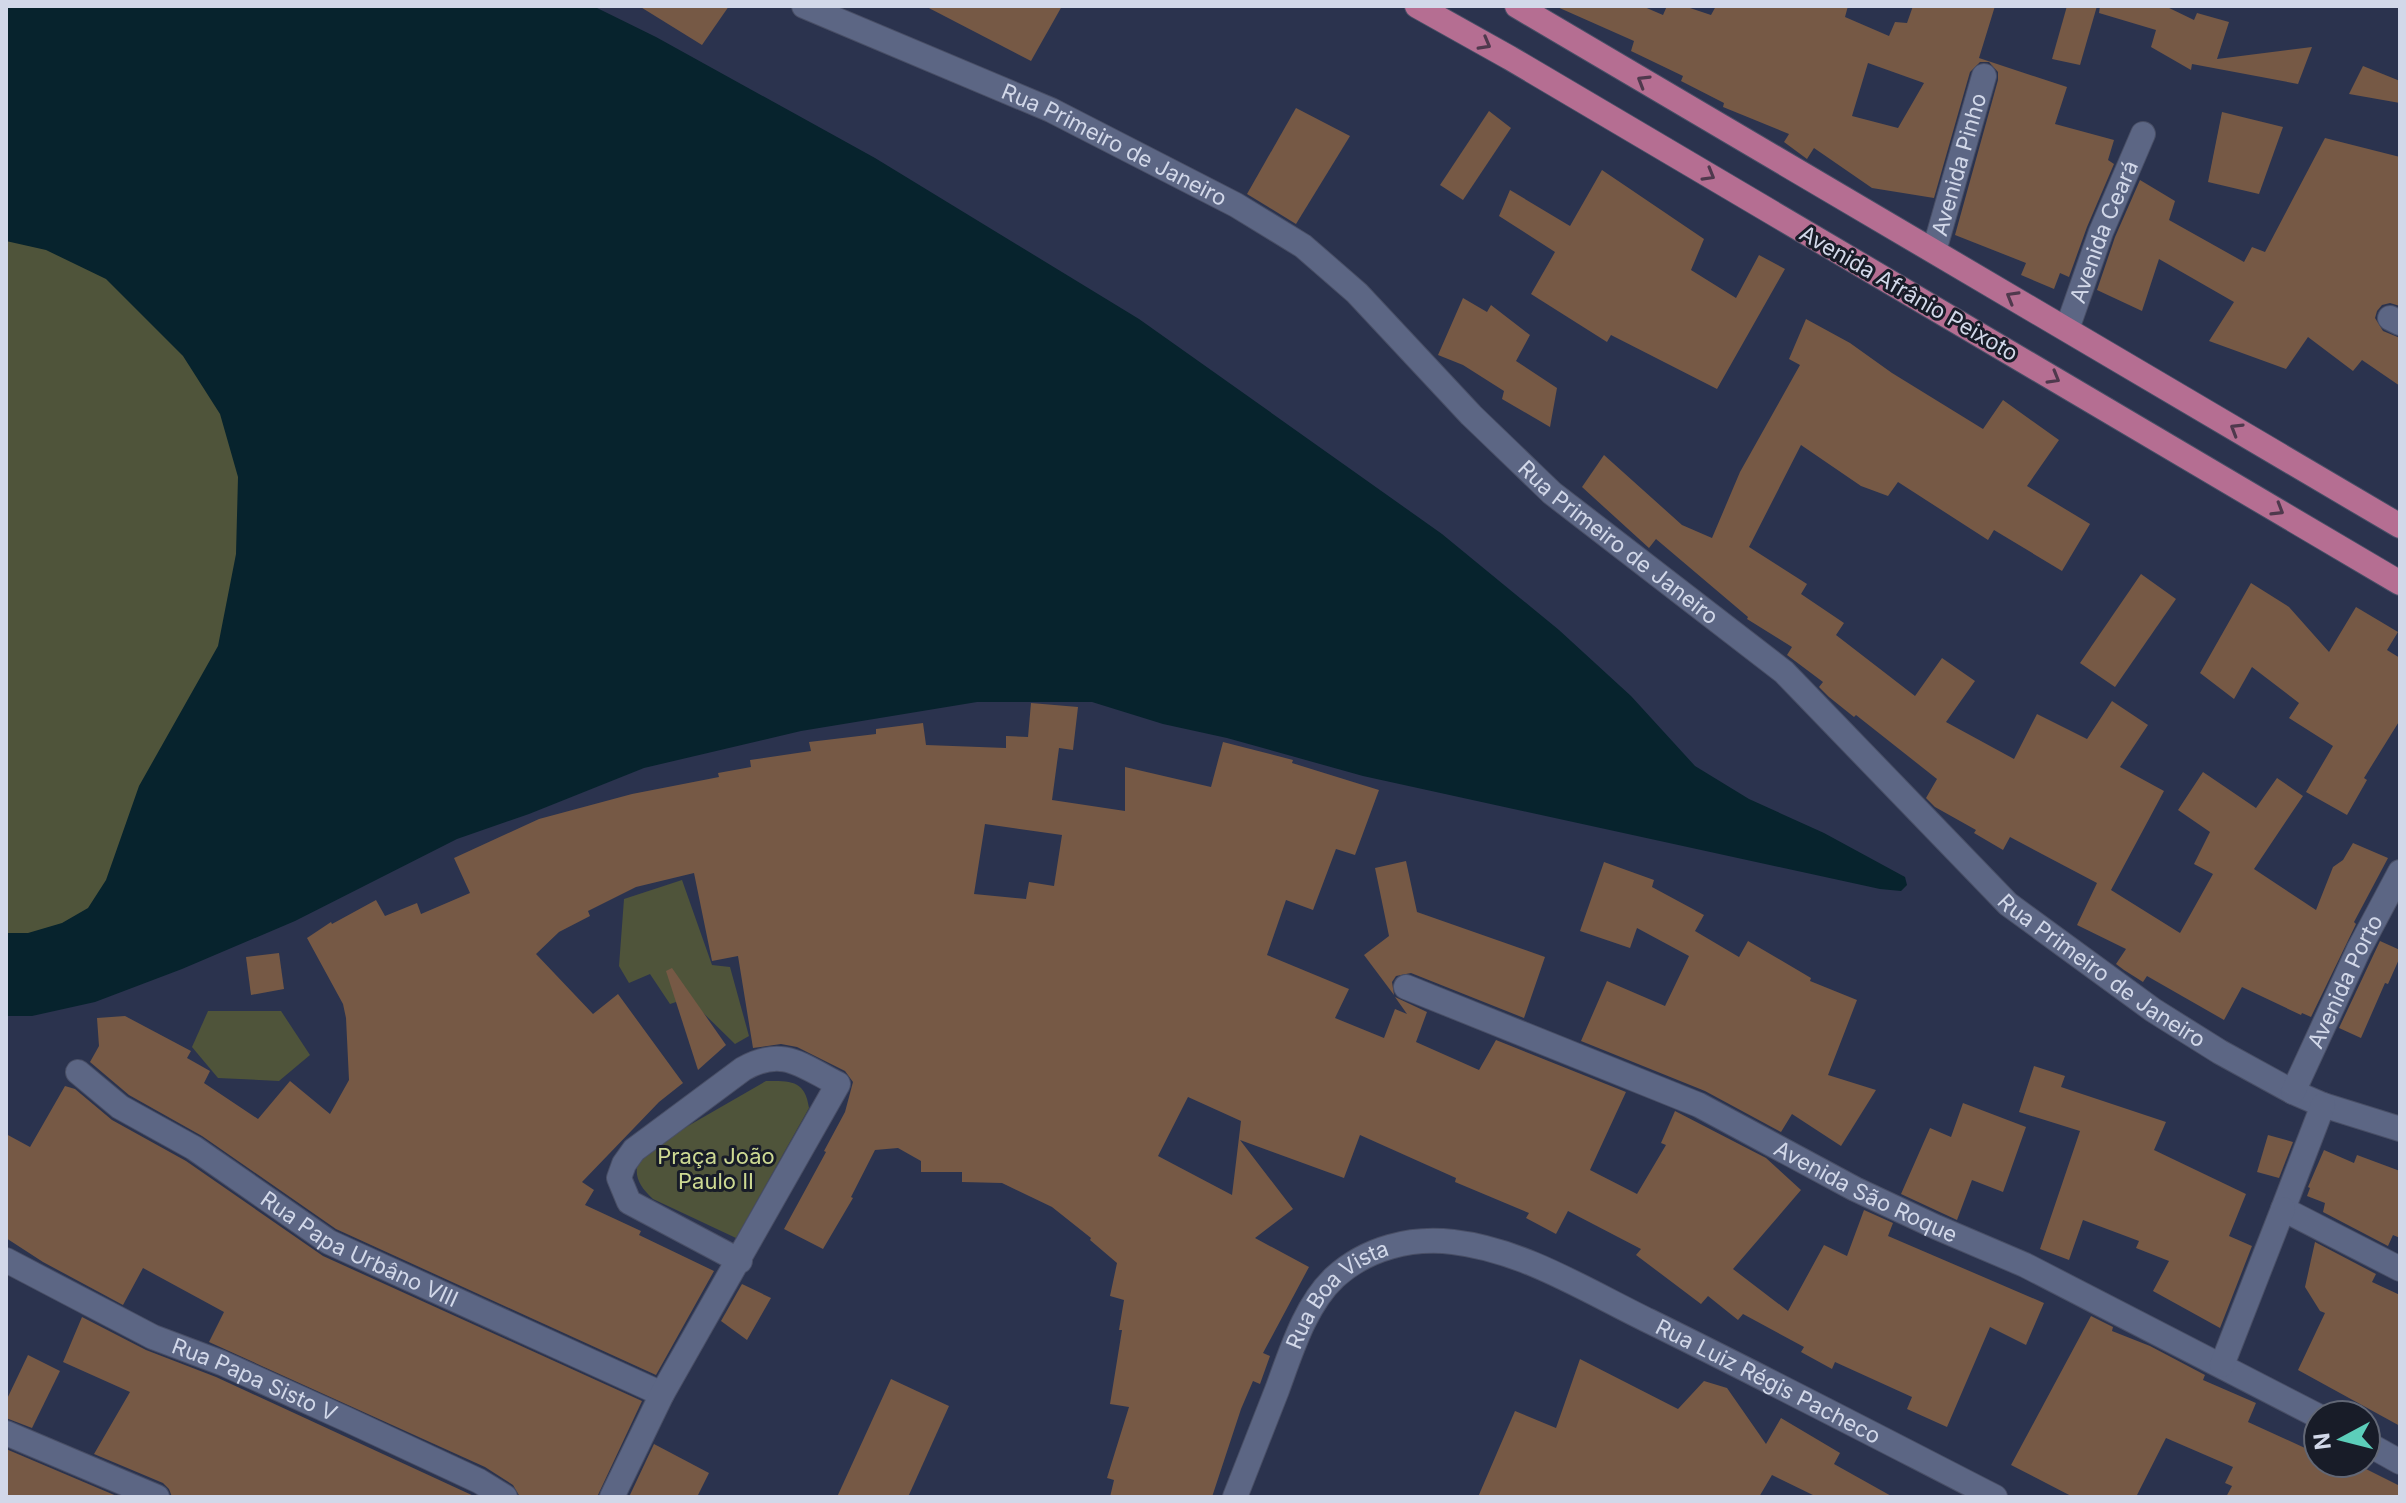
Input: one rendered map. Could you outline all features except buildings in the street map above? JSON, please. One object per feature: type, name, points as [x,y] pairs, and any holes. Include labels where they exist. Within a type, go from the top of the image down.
[{"type":"main road","name":"Avenida Afrânio Peixoto","points":[[1417,6],[2400,583]]},
{"type":"main road","points":[[1517,6],[2400,526]]},
{"type":"street","name":"Rua Primeiro de Janeiro","points":[[804,6],[1051,110],[1236,205],[1303,246],[1357,293],[1471,415],[1552,493],[1784,672],[2008,904],[2153,1010],[2220,1052],[2323,1105],[2400,1129]]},
{"type":"street","name":"Avenida Pinho","points":[[1934,251],[1984,76]]},
{"type":"street","name":"Avenida Ceará","points":[[2067,329],[2101,232],[2143,134]]},
{"type":"street","name":"Avenida Porto","points":[[2293,1092],[2359,949],[2400,872]]},
{"type":"street","name":"Avenida São Roque","points":[[1406,987],[1699,1105],[1855,1189],[2025,1265],[2302,1408]]},
{"type":"street","points":[[612,1497],[662,1394],[740,1261],[838,1084],[789,1059],[760,1059],[634,1150],[619,1178],[629,1202],[740,1261]]},
{"type":"street","name":"Rua Papa Urbâno VIII","points":[[78,1072],[120,1107],[194,1148],[329,1242],[662,1394]]},
{"type":"street","points":[[2222,1365],[2323,1105]]},
{"type":"street","points":[[2283,1209],[2400,1269]]},
{"type":"street","name":"Rua Boa Vista","points":[[1235,1497],[1311,1309],[1333,1279],[1357,1260],[1385,1248],[1419,1241],[1441,1241],[1494,1250],[1541,1268]]},
{"type":"street","name":"Rua Papa Sisto V","points":[[6,1260],[153,1337],[222,1363],[333,1413],[479,1481],[505,1497]]},
{"type":"street","name":"Rua Luiz Régis Pacheco","points":[[1541,1268],[1995,1497]]},
{"type":"street","points":[[6,1433],[157,1497]]},
{"type":"street","points":[[2382,1452],[2400,1462]]},
{"type":"green space","points":[[6,192],[282,287],[415,797],[6,1006]]},
{"type":"green space","points":[[682,880],[712,965],[730,967],[749,1036],[735,1044],[688,998],[670,1004],[650,974],[629,983],[619,966],[624,899]]},
{"type":"green space","points":[[208,1011],[281,1011],[310,1055],[279,1081],[218,1078],[192,1047]]},
{"type":"green space","name":"Praça João Paulo II","points":[[766,1081],[783,1081],[800,1087],[809,1108],[736,1238],[653,1199],[647,1193],[639,1181],[637,1169],[648,1149]]},
{"type":"water","points":[[6,6],[593,6],[656,37],[875,158],[1139,319],[1442,534],[1559,630],[1631,696],[1695,766],[1749,799],[1824,833],[1905,877],[1907,885],[1901,891],[1880,889],[1363,776],[1227,738],[1163,724],[1092,702],[977,702],[801,731],[644,768],[457,839],[295,921],[182,969],[95,1002],[32,1016],[6,1016],[6,933],[28,933],[62,923],[88,908],[106,880],[139,786],[218,646],[236,554],[238,477],[220,414],[183,356],[106,279],[46,250],[6,241]]}]
